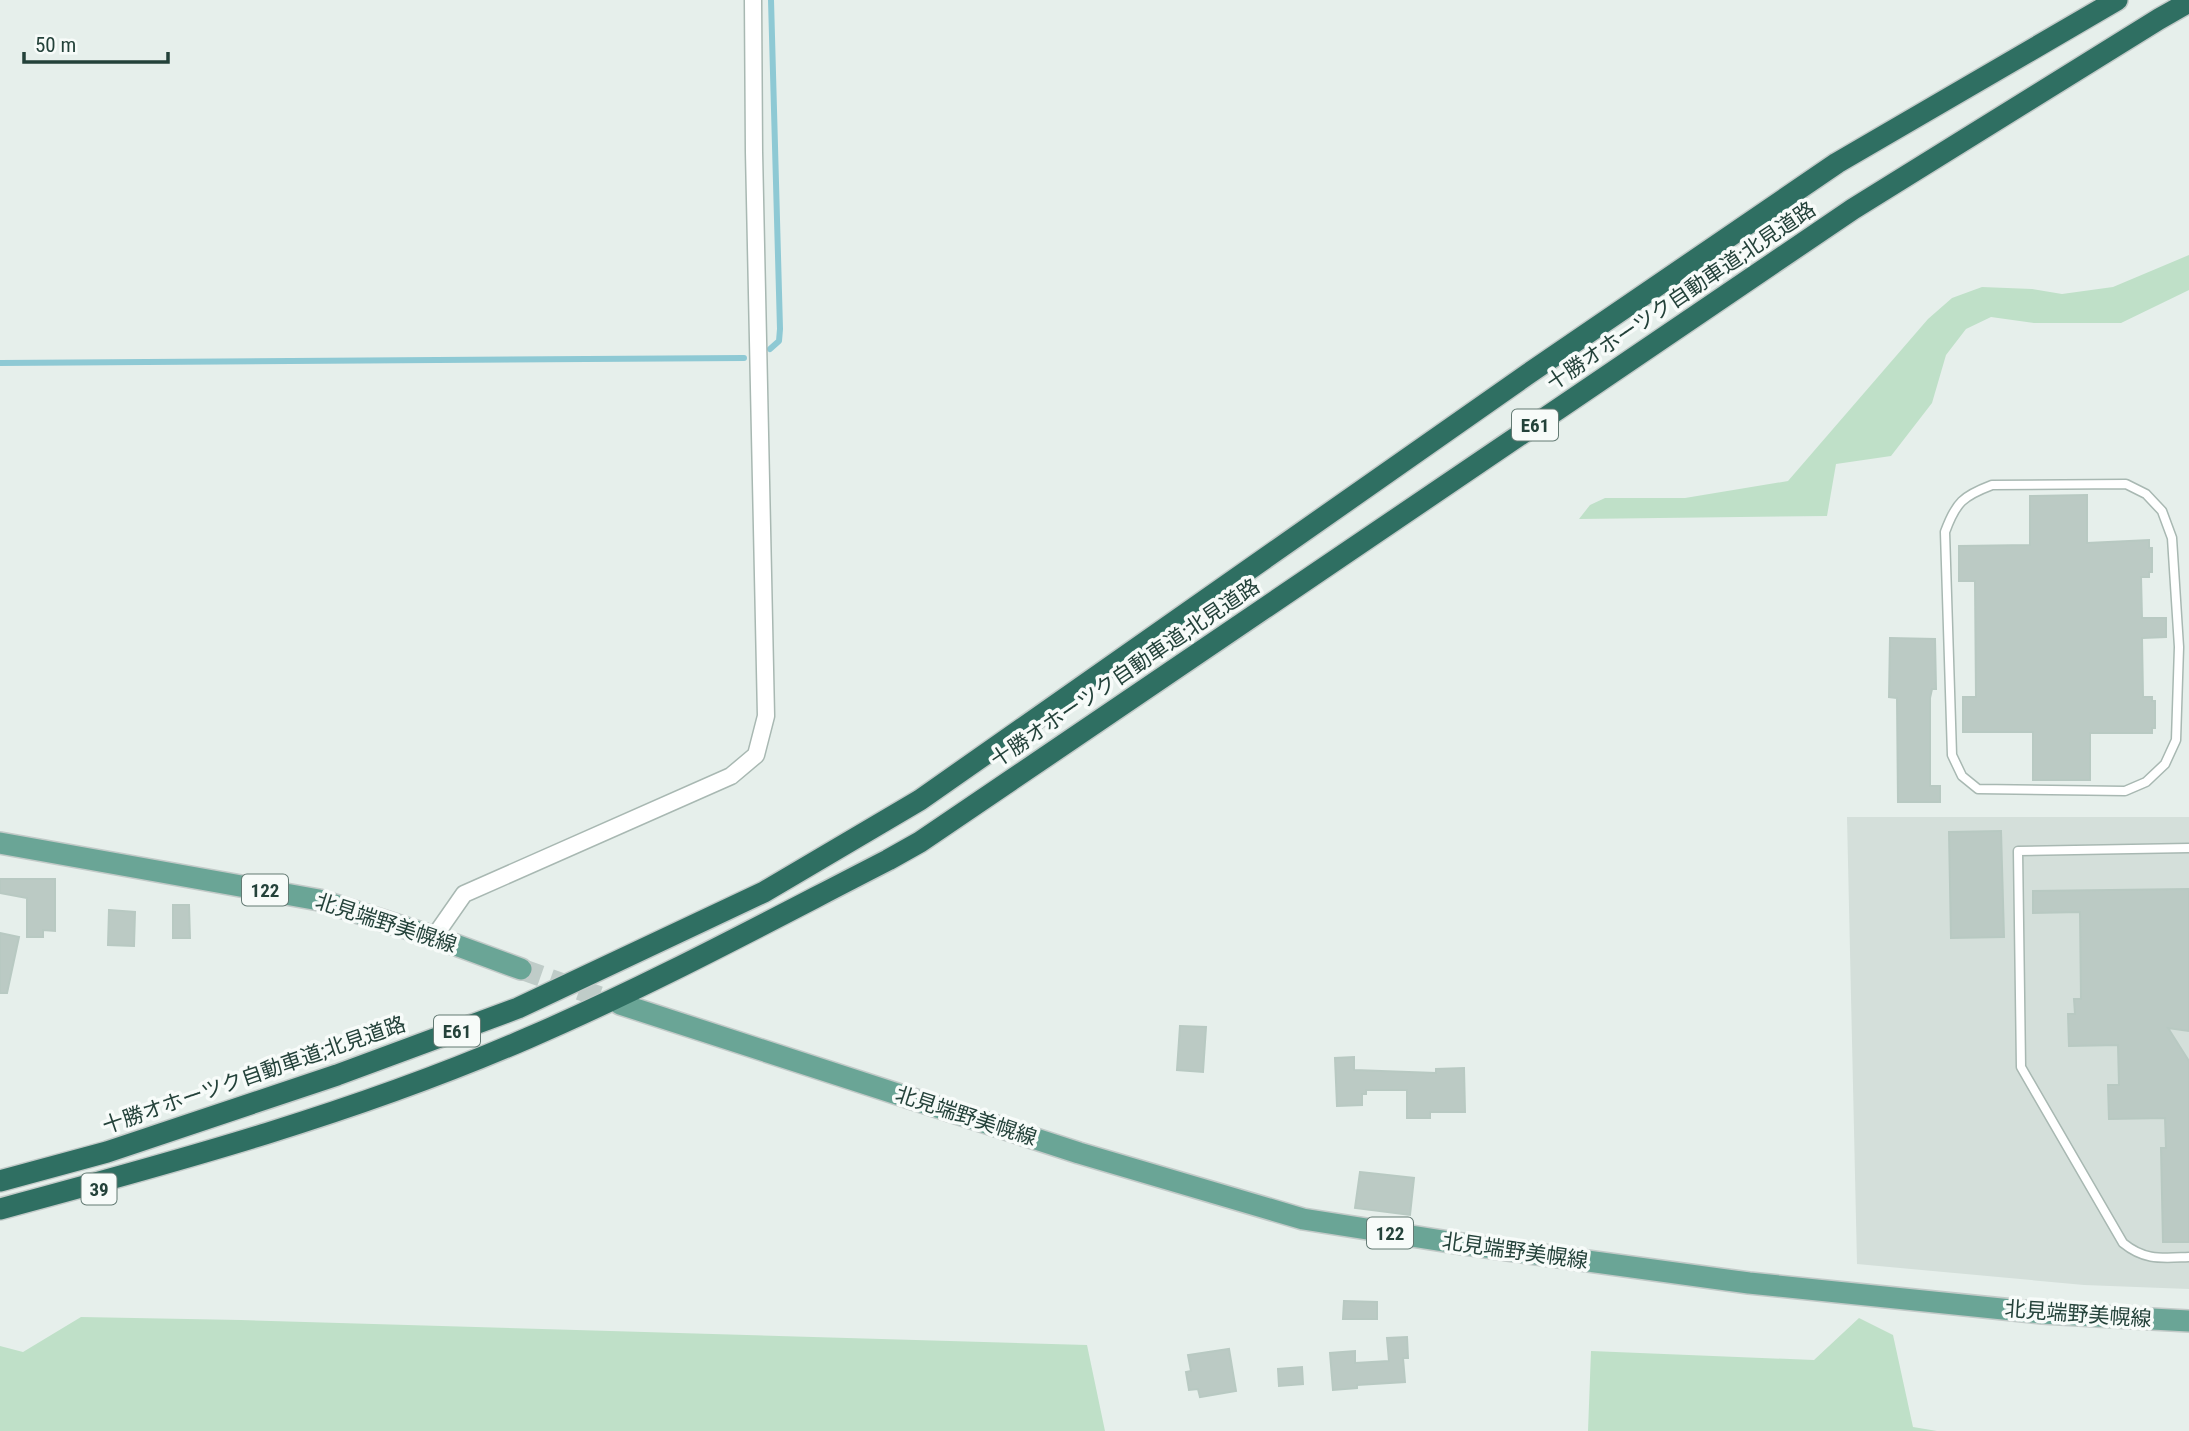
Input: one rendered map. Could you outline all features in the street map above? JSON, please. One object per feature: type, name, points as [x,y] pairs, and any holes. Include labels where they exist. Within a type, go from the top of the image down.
[{"type":"highway","name":"十勝オホーツク自動車道;北見道路","points":[[0,1181],[107,1152],[337,1075],[518,1009],[764,891],[920,800],[1516,382],[1836,163],[2117,0]]},
{"type":"highway","name":"十勝オホーツク自動車道;北見道路","points":[[0,1209],[199,1155],[352,1106],[527,1038],[671,971],[920,842],[1853,209],[2189,2]]},
{"type":"highway","name":"39","points":[[0,1223],[199,1155]]},
{"type":"main road","name":"北見端野美幌線","points":[[0,843],[319,900],[521,969]]},
{"type":"main road","name":"北見端野美幌線","points":[[620,1004],[1079,1153],[1303,1219],[1749,1283],[2042,1313],[2189,1321]]},
{"type":"street","points":[[433,937],[464,894],[731,776],[756,755],[766,716],[753,0]]},
{"type":"lane","points":[[2126,484],[2146,494],[2162,511],[2172,538],[2184,647],[2176,740],[2165,764],[2146,782],[2125,791],[1978,789],[1962,776],[1952,755],[1945,532],[1954,508],[1972,492],[1992,485],[2126,484]]},
{"type":"lane","points":[[2189,848],[2018,851],[2021,1067],[2123,1243],[2135,1253],[2148,1258],[2189,1257]]},
{"type":"shaded area","points":[[1847,817],[2189,817],[2189,1289],[2084,1285],[1857,1264]]},
{"type":"green space","points":[[2189,255],[2189,290],[2121,323],[2034,323],[1991,317],[1966,329],[1946,355],[1932,403],[1891,456],[1836,464],[1827,516],[1579,519],[1590,505],[1605,498],[1685,498],[1788,481],[1928,319],[1952,298],[1982,287],[2032,289],[2062,294],[2113,287]]},
{"type":"green space","points":[[81,1317],[1087,1345],[1105,1431],[0,1431],[0,1346],[23,1352]]},
{"type":"green space","points":[[1859,1318],[1893,1335],[1913,1427],[1937,1431],[1588,1431],[1591,1351],[1814,1360]]},
{"type":"building","points":[[2087,495],[2087,543],[2149,540],[2149,548],[2152,548],[2152,572],[2149,572],[2149,577],[2141,577],[2142,618],[2166,618],[2166,637],[2142,638],[2143,697],[2152,697],[2152,701],[2155,701],[2155,728],[2152,728],[2152,733],[2090,733],[2090,780],[2033,780],[2033,732],[1963,732],[1963,697],[1976,697],[1975,581],[1959,581],[1959,546],[2030,545],[2030,496]]},
{"type":"building","points":[[1890,638],[1935,639],[1936,689],[1932,689],[1930,698],[1930,786],[1940,786],[1940,802],[1898,802],[1897,698],[1889,697]]},
{"type":"building","points":[[2001,831],[2004,937],[1951,938],[1949,832]]},
{"type":"building","points":[[0,879],[55,879],[55,931],[43,930],[43,937],[27,937],[27,898],[0,893]]},
{"type":"building","points":[[2189,889],[2189,1031],[2168,1028],[2189,1061],[2189,1242],[2163,1242],[2161,1148],[2166,1148],[2165,1118],[2109,1119],[2108,1085],[2119,1085],[2118,1045],[2069,1046],[2068,1014],[2075,1014],[2074,999],[2081,999],[2080,912],[2033,913],[2033,891]]},
{"type":"building","points":[[173,905],[189,905],[190,938],[173,938]]},
{"type":"building","points":[[109,910],[135,912],[134,946],[108,945]]},
{"type":"building","points":[[0,933],[19,937],[7,993],[0,993]]},
{"type":"building","points":[[1180,1026],[1206,1027],[1203,1072],[1177,1070]]},
{"type":"building","points":[[1354,1057],[1354,1070],[1436,1073],[1436,1069],[1464,1068],[1465,1112],[1430,1112],[1430,1118],[1407,1118],[1407,1090],[1366,1090],[1366,1094],[1362,1094],[1362,1105],[1337,1106],[1335,1058]]},
{"type":"building","points":[[1360,1172],[1414,1178],[1410,1215],[1355,1208]]},
{"type":"building","points":[[1344,1301],[1377,1302],[1377,1319],[1343,1319]]},
{"type":"building","points":[[1407,1337],[1408,1358],[1403,1358],[1405,1382],[1357,1385],[1357,1388],[1333,1390],[1330,1353],[1355,1351],[1355,1363],[1389,1361],[1387,1338]]},
{"type":"building","points":[[1229,1349],[1236,1391],[1200,1397],[1198,1389],[1189,1390],[1186,1372],[1191,1371],[1188,1355]]},
{"type":"building","points":[[1302,1367],[1303,1384],[1279,1386],[1278,1369]]},
{"type":"waterway","points":[[770,349],[779,341],[780,329],[771,0]]},
{"type":"waterway","points":[[0,363],[744,358]]},
{"type":"tunnel","points":[[521,969],[620,1004]]}]
